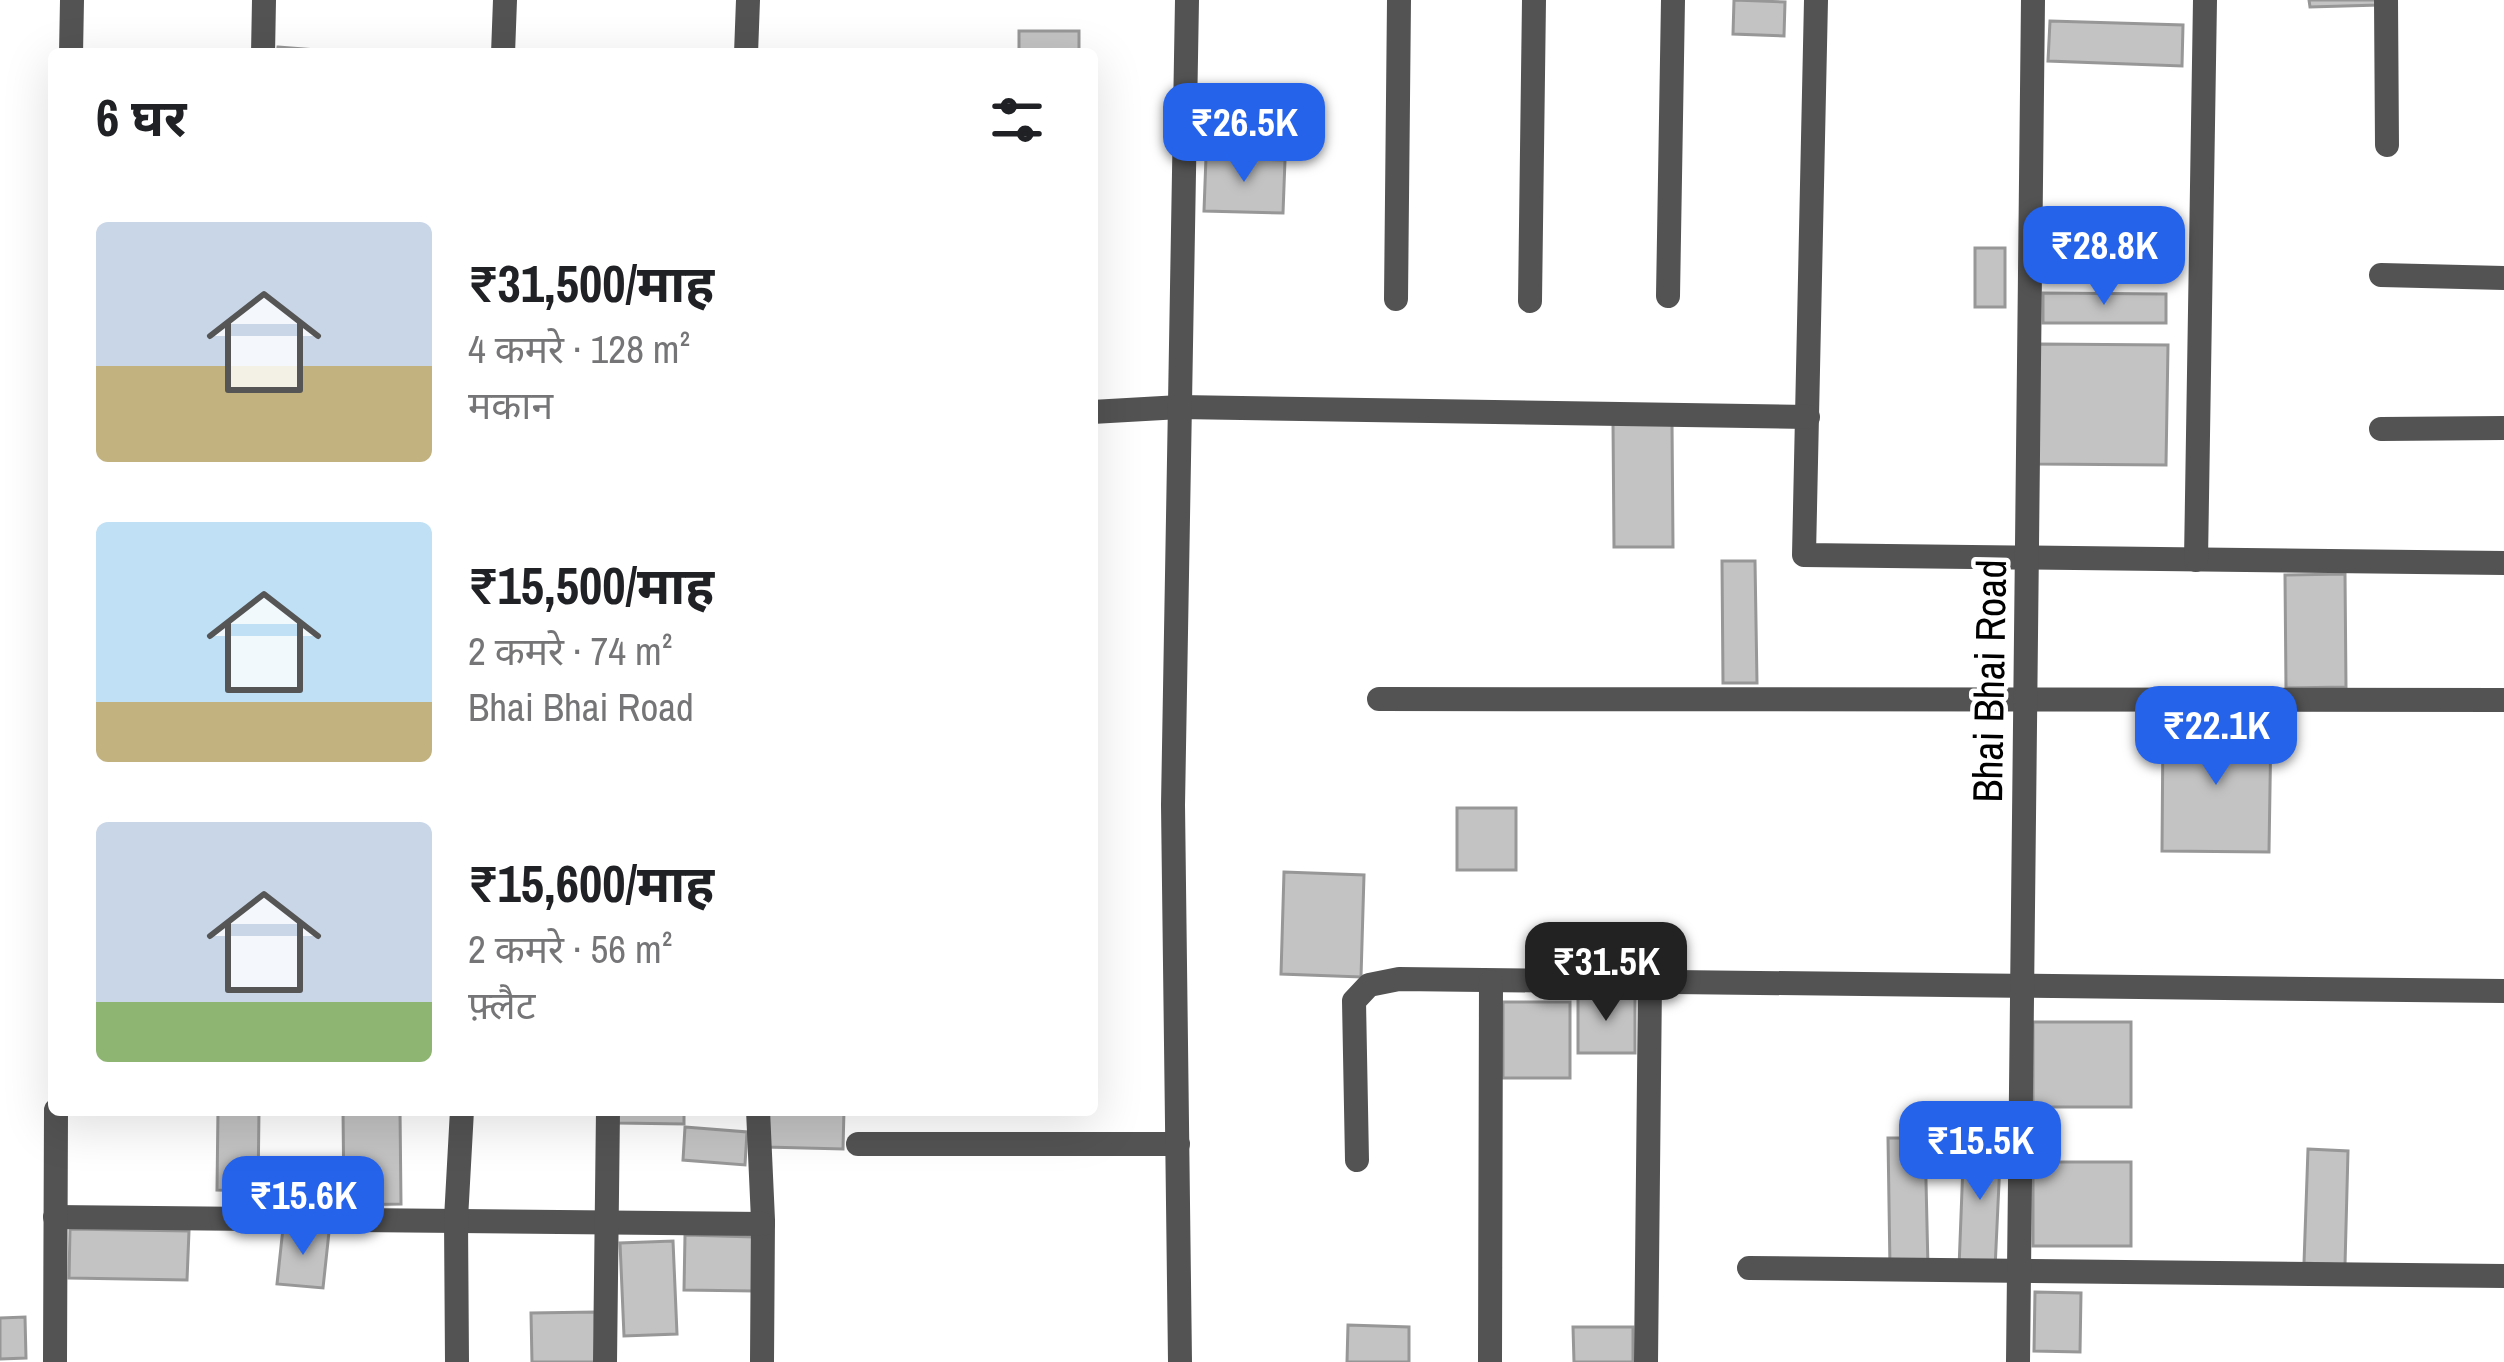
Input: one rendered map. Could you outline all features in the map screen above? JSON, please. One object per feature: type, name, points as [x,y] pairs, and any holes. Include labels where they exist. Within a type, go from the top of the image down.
[{"type":"street","points":[[71,48],[72,0]]},
{"type":"street","points":[[263,48],[264,0]]},
{"type":"street","points":[[503,48],[505,0]]},
{"type":"street","points":[[746,48],[748,0]]},
{"type":"street","points":[[1180,1362],[1172,805],[1187,0]]},
{"type":"street","points":[[1396,299],[1399,0]]},
{"type":"street","points":[[1531,301],[1534,0]]},
{"type":"street","points":[[1668,296],[1673,0]]},
{"type":"street","points":[[1816,0],[1804,555],[2504,562]]},
{"type":"street","name":"Bhai Bhai Road","points":[[2018,1362],[2032,0]]},
{"type":"street","points":[[2196,560],[2205,0]]},
{"type":"street","points":[[2386,0],[2386,145]]},
{"type":"street","points":[[2381,275],[2504,278]]},
{"type":"street","points":[[1098,412],[1180,407],[1808,417]]},
{"type":"street","points":[[2381,429],[2504,428]]},
{"type":"street","points":[[1379,699],[2504,700]]},
{"type":"street","points":[[1357,1160],[1354,1001],[1370,985],[1399,979],[2504,991]]},
{"type":"street","points":[[1490,1362],[1491,982]]},
{"type":"street","points":[[1646,1362],[1651,982]]},
{"type":"street","points":[[55,1362],[56,1116]]},
{"type":"street","points":[[457,1362],[456,1219],[462,1116]]},
{"type":"street","points":[[605,1362],[608,1116]]},
{"type":"street","points":[[758,1116],[762,1362]]},
{"type":"street","points":[[858,1144],[1178,1144]]},
{"type":"street","points":[[55,1216],[763,1224]]},
{"type":"street","points":[[1749,1268],[2504,1276]]},
{"type":"building","points":[[1734,0],[1785,2],[1784,36],[1733,34]]},
{"type":"building","points":[[2309,0],[2379,0],[2379,5],[2310,7]]},
{"type":"building","points":[[2050,21],[2183,25],[2182,66],[2048,61]]},
{"type":"building","points":[[1019,31],[1079,31],[1079,48],[1019,48]]},
{"type":"building","points":[[1206,157],[1285,160],[1283,213],[1204,211]]},
{"type":"building","points":[[1975,248],[2005,248],[2005,307],[1975,307]]},
{"type":"building","points":[[2043,293],[2166,294],[2166,323],[2043,323]]},
{"type":"building","points":[[2039,344],[2168,345],[2166,465],[2038,464]]},
{"type":"building","points":[[1613,422],[1672,422],[1673,547],[1614,547]]},
{"type":"building","points":[[1722,561],[1755,561],[1757,683],[1723,683]]},
{"type":"building","points":[[2345,574],[2346,687],[2286,688],[2285,575]]},
{"type":"building","points":[[2163,724],[2271,725],[2269,852],[2162,851]]},
{"type":"building","points":[[1457,808],[1516,808],[1516,870],[1457,870]]},
{"type":"building","points":[[1284,872],[1364,875],[1361,977],[1281,974]]},
{"type":"building","points":[[1578,996],[1635,996],[1635,1053],[1578,1053]]},
{"type":"building","points":[[1503,1002],[1570,1002],[1570,1078],[1503,1078]]},
{"type":"building","points":[[2033,1022],[2131,1022],[2131,1107],[2033,1107]]},
{"type":"building","points":[[218,1116],[259,1116],[258,1191],[217,1190]]},
{"type":"building","points":[[343,1116],[400,1116],[401,1204],[344,1205]]},
{"type":"building","points":[[618,1116],[684,1116],[684,1124],[618,1123]]},
{"type":"building","points":[[768,1116],[844,1116],[843,1149],[766,1147]]},
{"type":"building","points":[[685,1127],[747,1132],[745,1165],[683,1160]]},
{"type":"building","points":[[1888,1138],[1925,1138],[1928,1268],[1890,1268]]},
{"type":"building","points":[[1964,1138],[2001,1140],[1995,1269],[1959,1268]]},
{"type":"building","points":[[2308,1149],[2348,1151],[2345,1265],[2304,1263]]},
{"type":"building","points":[[2033,1162],[2131,1162],[2131,1246],[2033,1246]]},
{"type":"building","points":[[283,1228],[329,1232],[323,1288],[277,1284]]},
{"type":"building","points":[[70,1229],[189,1231],[187,1280],[69,1278]]},
{"type":"building","points":[[685,1235],[755,1237],[754,1291],[684,1290]]},
{"type":"building","points":[[673,1241],[677,1334],[624,1336],[620,1243]]},
{"type":"building","points":[[2035,1292],[2081,1293],[2080,1352],[2034,1351]]},
{"type":"building","points":[[595,1312],[596,1362],[532,1362],[531,1313]]},
{"type":"building","points":[[25,1317],[26,1358],[0,1359],[0,1318]]},
{"type":"building","points":[[1348,1325],[1409,1327],[1409,1362],[1347,1362]]},
{"type":"building","points":[[1573,1327],[1633,1327],[1633,1362],[1574,1362]]}]
